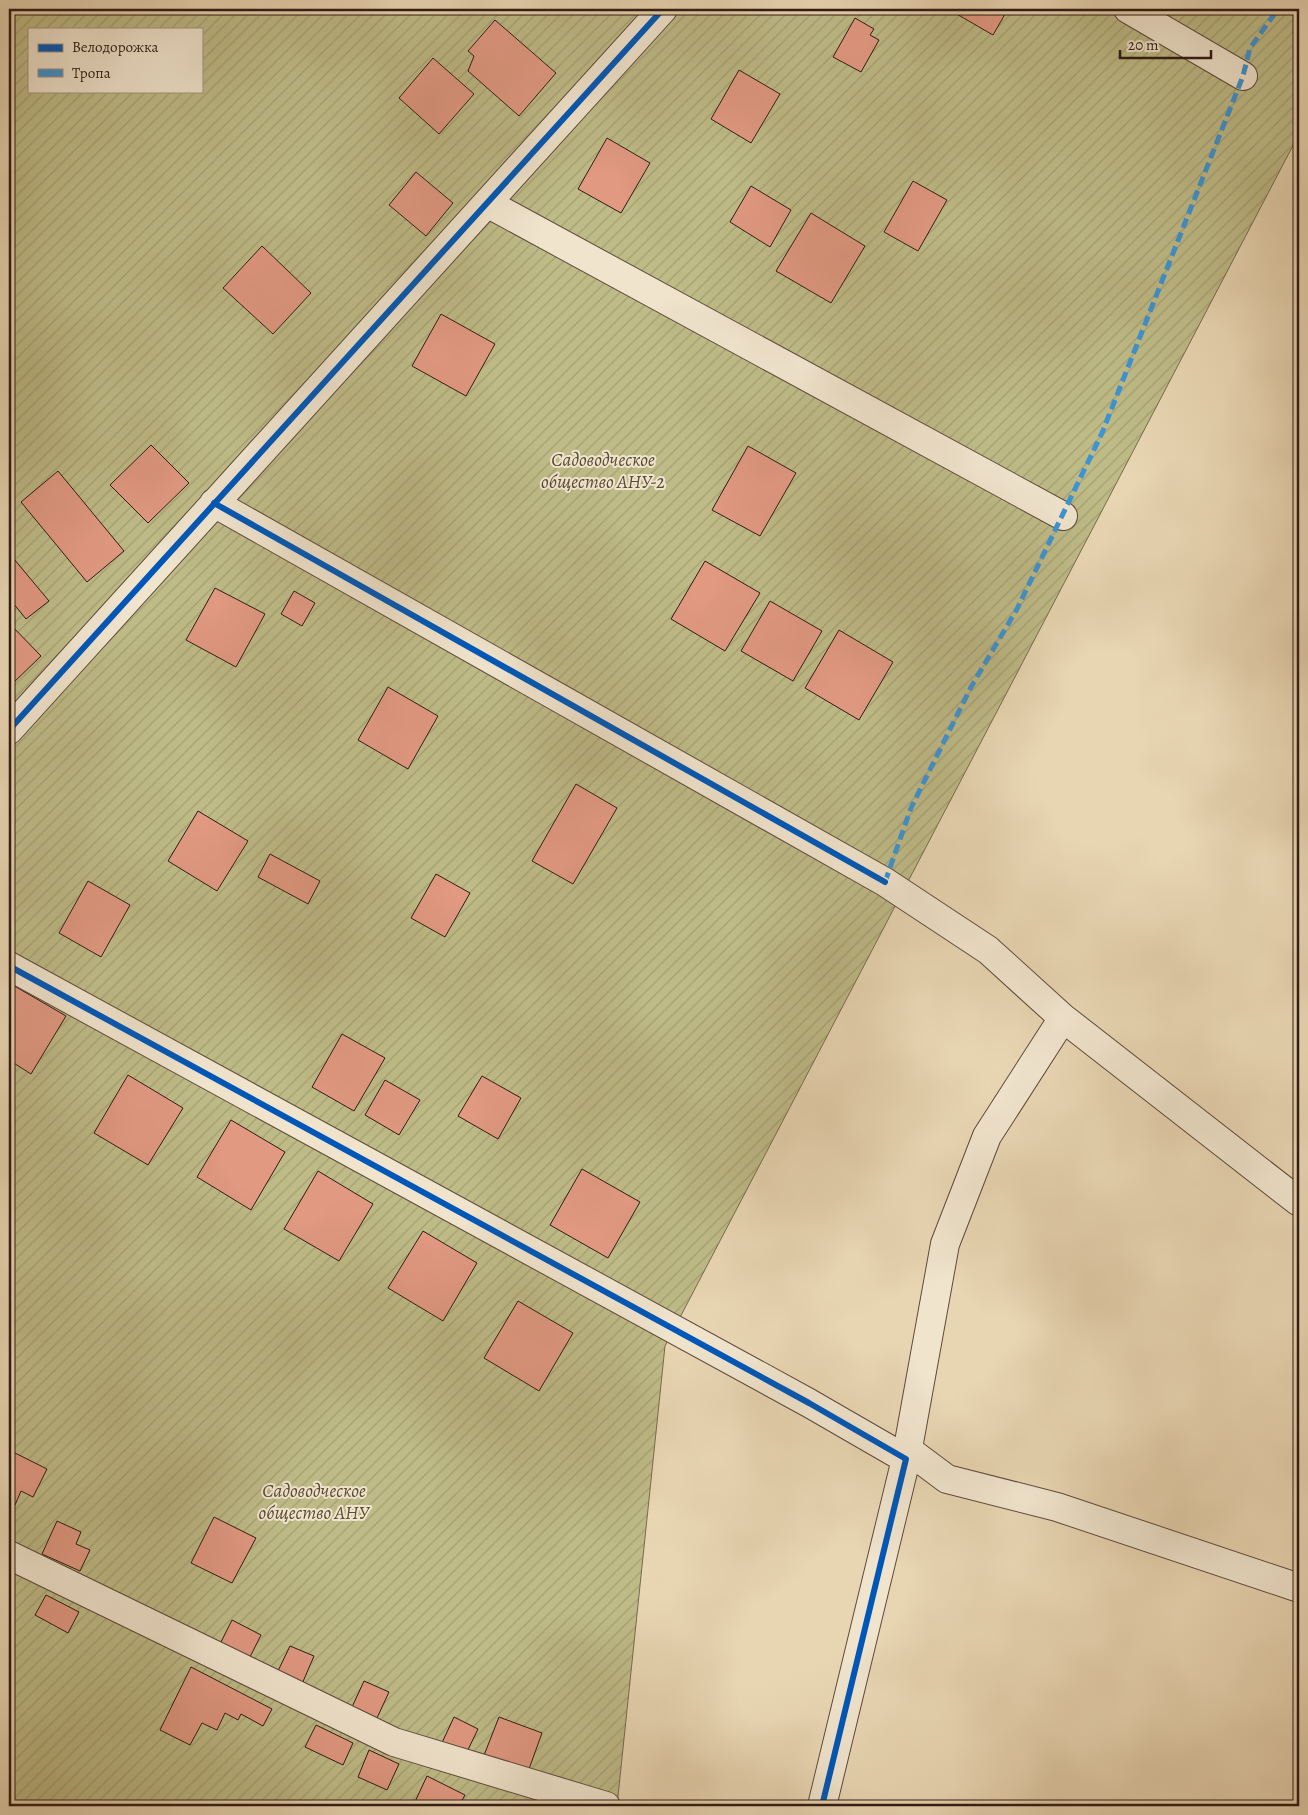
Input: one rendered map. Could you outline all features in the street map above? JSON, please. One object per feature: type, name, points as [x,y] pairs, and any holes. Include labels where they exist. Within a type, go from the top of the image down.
[{"type":"street","points":[[9,730],[663,9]]},
{"type":"street","points":[[1128,9],[1243,76]]},
{"type":"street","points":[[487,204],[1063,516]]},
{"type":"street","points":[[214,503],[885,882],[988,950],[1063,1018],[1299,1202]]},
{"type":"street","points":[[9,966],[907,1455],[947,1479],[1057,1507],[1299,1588]]},
{"type":"street","points":[[822,1806],[907,1455],[946,1244],[987,1136],[1063,1018]]},
{"type":"street","points":[[9,1555],[394,1742],[606,1806]]},
{"type":"green space","name":"Садоводческое общество АНУ-2","points":[[9,9],[1299,9],[1299,134],[665,1346],[617,1806],[9,1806]]},
{"type":"building","points":[[948,9],[1008,9],[993,35]]},
{"type":"building","points":[[855,18],[874,29],[870,35],[879,40],[861,72],[833,57]]},
{"type":"building","points":[[495,20],[556,73],[519,116],[468,71],[474,56],[468,51]]},
{"type":"building","points":[[433,58],[474,94],[439,134],[399,98]]},
{"type":"building","points":[[739,70],[780,94],[751,143],[711,119]]},
{"type":"building","points":[[607,138],[650,163],[621,213],[578,189]]},
{"type":"building","points":[[416,172],[453,203],[426,236],[389,205]]},
{"type":"building","points":[[913,181],[947,200],[918,251],[884,232]]},
{"type":"building","points":[[751,186],[791,210],[770,247],[730,222]]},
{"type":"building","points":[[811,213],[865,246],[831,303],[776,271]]},
{"type":"building","points":[[262,246],[311,293],[273,334],[223,288]]},
{"type":"building","points":[[441,314],[495,344],[466,396],[412,366]]},
{"type":"building","points":[[151,445],[189,483],[148,523],[110,485]]},
{"type":"building","points":[[748,446],[796,473],[760,536],[712,510]]},
{"type":"building","points":[[58,471],[124,551],[87,582],[21,502]]},
{"type":"building","points":[[9,553],[49,601],[26,619],[9,598]]},
{"type":"building","points":[[705,561],[760,593],[725,651],[671,619]]},
{"type":"building","points":[[215,588],[265,614],[236,667],[186,640]]},
{"type":"building","points":[[294,591],[315,603],[302,626],[281,614]]},
{"type":"building","points":[[770,601],[822,631],[793,681],[741,651]]},
{"type":"building","points":[[9,623],[41,656],[10,686],[9,685]]},
{"type":"building","points":[[839,630],[893,662],[859,720],[805,688]]},
{"type":"building","points":[[388,687],[438,716],[408,769],[358,740]]},
{"type":"building","points":[[576,784],[617,808],[573,884],[532,861]]},
{"type":"building","points":[[198,811],[248,841],[217,891],[168,861]]},
{"type":"building","points":[[270,854],[320,881],[308,904],[258,877]]},
{"type":"building","points":[[436,874],[470,893],[445,937],[411,918]]},
{"type":"building","points":[[88,881],[130,905],[101,957],[59,933]]},
{"type":"building","points":[[11,984],[66,1016],[31,1074],[9,1060],[9,987]]},
{"type":"building","points":[[342,1034],[385,1058],[354,1111],[312,1087]]},
{"type":"building","points":[[128,1075],[183,1108],[148,1165],[94,1133]]},
{"type":"building","points":[[482,1076],[521,1098],[498,1139],[458,1116]]},
{"type":"building","points":[[385,1080],[420,1100],[399,1135],[365,1115]]},
{"type":"building","points":[[231,1120],[285,1152],[251,1210],[197,1177]]},
{"type":"building","points":[[582,1169],[640,1202],[608,1258],[550,1225]]},
{"type":"building","points":[[318,1171],[373,1204],[339,1261],[284,1229]]},
{"type":"building","points":[[423,1231],[477,1263],[443,1321],[388,1288]]},
{"type":"building","points":[[518,1301],[573,1333],[539,1391],[484,1358]]},
{"type":"building","points":[[9,1450],[47,1469],[33,1497],[21,1491],[15,1505],[9,1502]]},
{"type":"building","points":[[214,1517],[256,1538],[232,1583],[191,1563]]},
{"type":"building","points":[[57,1521],[81,1532],[76,1544],[90,1550],[80,1571],[42,1554]]},
{"type":"building","points":[[46,1595],[79,1612],[68,1633],[35,1615]]},
{"type":"building","points":[[232,1620],[261,1635],[249,1659],[220,1644]]},
{"type":"building","points":[[290,1646],[314,1656],[302,1684],[277,1673]]},
{"type":"building","points":[[191,1667],[272,1709],[263,1726],[241,1714],[238,1720],[225,1713],[217,1730],[202,1723],[190,1745],[160,1730]]},
{"type":"building","points":[[364,1681],[389,1692],[377,1718],[352,1707]]},
{"type":"building","points":[[454,1717],[478,1729],[464,1758],[440,1747]]},
{"type":"building","points":[[499,1717],[542,1733],[525,1780],[481,1763]]},
{"type":"building","points":[[316,1725],[353,1743],[343,1765],[305,1747]]},
{"type":"building","points":[[369,1750],[399,1764],[387,1790],[358,1777]]},
{"type":"building","points":[[427,1776],[465,1795],[459,1806],[413,1806]]},
{"type":"building","points":[[484,1801],[493,1806],[482,1806]]},
{"type":"marked path","points":[[885,882],[911,808],[971,687],[1017,609],[1102,433],[1243,76],[1250,48],[1278,9]]},
{"type":"cycle path","points":[[9,730],[663,9]]},
{"type":"cycle path","points":[[214,503],[885,882]]},
{"type":"cycle path","points":[[9,966],[809,1403],[906,1459],[822,1806]]},
{"type":"park label","name":"Садоводческое общество АНУ","points":[[314,1501]]}]
